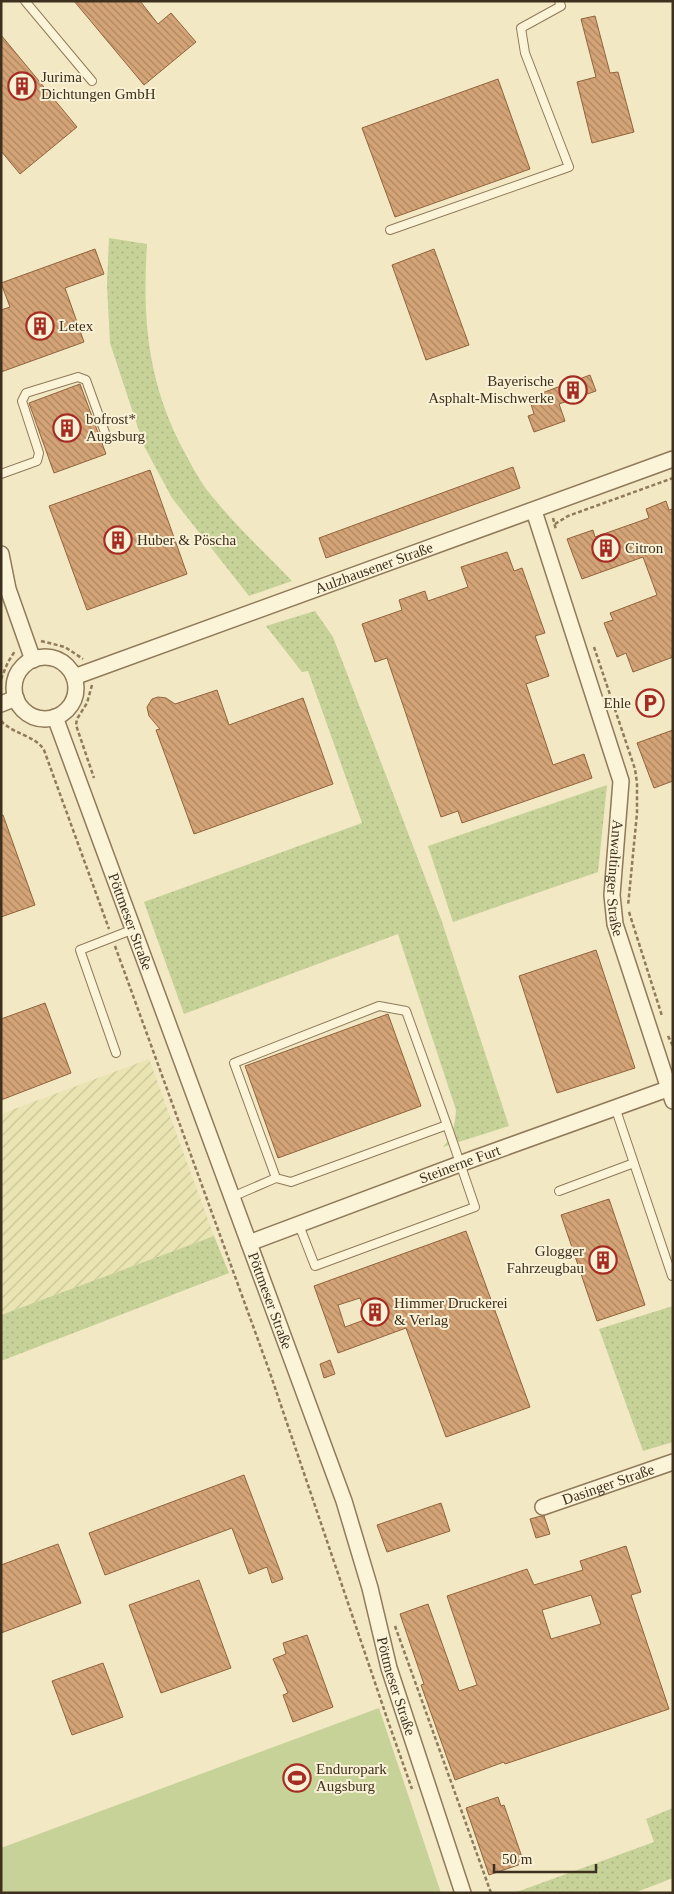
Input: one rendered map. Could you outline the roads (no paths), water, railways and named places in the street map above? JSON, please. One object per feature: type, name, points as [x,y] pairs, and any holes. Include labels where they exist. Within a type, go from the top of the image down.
[{"type":"street","name":"Aulzhausener Straße","points":[[74,677],[673,459]]},
{"type":"street","name":"Anwaltinger Straße","points":[[534,511],[621,781],[612,895],[615,924],[671,1092]]},
{"type":"street","points":[[1,554],[8,589],[33,660]]},
{"type":"street","points":[[41,657],[57,660],[70,670],[74,677],[76,687],[71,705],[55,717],[36,717],[21,707],[16,698],[15,680],[19,672],[25,665],[41,657]]},
{"type":"street","points":[[1,704],[16,698]]},
{"type":"street","name":"Pöttmeser Straße","points":[[55,717],[344,1501],[370,1588],[389,1668],[463,1893]]},
{"type":"street","name":"Steinerne Furt","points":[[249,1244],[615,1106],[671,1092]]},
{"type":"street","name":"Dasinger Straße","points":[[543,1507],[673,1462]]},
{"type":"lane","points":[[25,1],[92,81]]},
{"type":"lane","points":[[390,230],[569,167],[525,53],[521,28],[561,6],[560,1]]},
{"type":"lane","points":[[1,474],[37,461],[39,453],[22,401],[26,392],[68,379],[78,377],[86,380],[108,441]]},
{"type":"lane","points":[[116,1053],[80,950],[134,929]]},
{"type":"lane","points":[[276,1178],[234,1063],[379,1006],[406,1011],[475,1207],[315,1266],[299,1224]]},
{"type":"lane","points":[[615,1106],[672,1276]]},
{"type":"lane","points":[[232,1196],[276,1178],[291,1182],[447,1125]]},
{"type":"lane","points":[[560,1191],[634,1163]]},
{"type":"place","name":"Jurima Dichtungen GmbH","points":[[22,86]]},
{"type":"place","name":"Letex","points":[[40,326]]},
{"type":"place","name":"Bayerische Asphalt-Mischwerke","points":[[573,390]]},
{"type":"place","name":"bofrost* Augsburg","points":[[67,428]]},
{"type":"place","name":"Huber & Pöscha","points":[[118,540]]},
{"type":"place","name":"Citron","points":[[606,548]]},
{"type":"place","name":"Ehle","points":[[650,703]]},
{"type":"place","name":"Glogger Fahrzeugbau","points":[[603,1260]]},
{"type":"place","name":"Himmer Druckerei & Verlag","points":[[375,1312]]},
{"type":"place","name":"Enduropark Augsburg","points":[[297,1778]]}]
